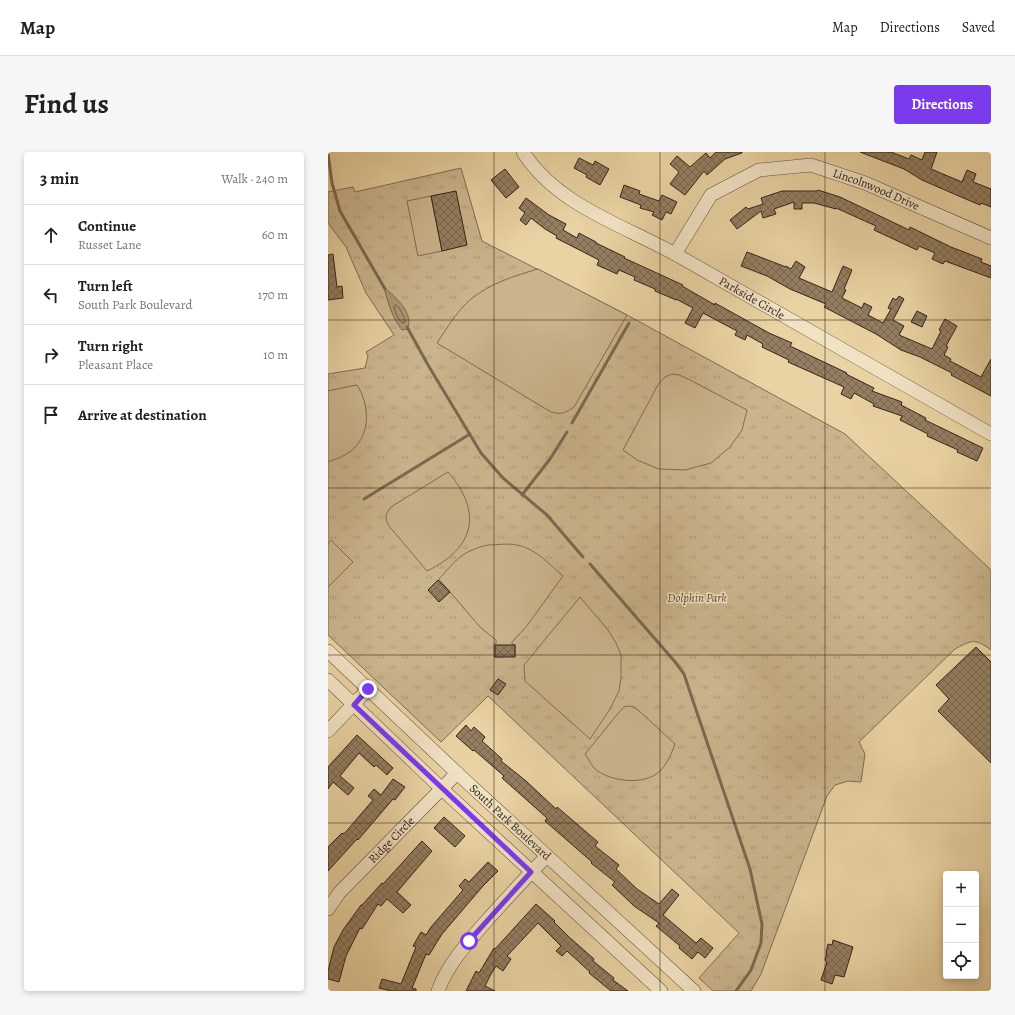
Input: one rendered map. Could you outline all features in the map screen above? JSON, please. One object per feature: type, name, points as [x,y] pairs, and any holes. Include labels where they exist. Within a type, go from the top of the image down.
[{"type":"street","name":"Parkside Circle","points":[[523,152],[541,175],[588,210],[675,254],[991,434]]},
{"type":"street","name":"Lincolnwood Drive","points":[[675,254],[711,195],[759,170],[811,165],[865,183],[991,238]]},
{"type":"street","name":"South Park Boulevard","points":[[328,651],[457,773],[694,991]]},
{"type":"street","name":"South Park Boulevard","points":[[328,680],[442,789],[661,991]]},
{"type":"street","points":[[328,731],[368,689]]},
{"type":"street","name":"Ridge Circle","points":[[328,909],[339,893],[457,773]]},
{"type":"street","points":[[438,991],[450,967],[469,941],[547,856]]},
{"type":"green space","name":"Dolphin Park","points":[[461,168],[482,241],[627,315],[845,434],[991,570],[991,650],[977,642],[970,642],[955,649],[859,742],[865,754],[861,782],[848,781],[835,785],[827,796],[761,974],[751,991],[713,991],[699,978],[739,933],[488,696],[441,742],[328,635],[328,374],[365,368],[368,356],[366,352],[394,335],[366,293],[346,247],[328,223],[328,192],[353,187],[355,192]]},
{"type":"green space","points":[[431,196],[442,251],[418,256],[407,201]]},
{"type":"green space","points":[[538,269],[627,315],[574,407],[563,413],[551,412],[437,343],[461,309],[479,293],[520,274]]},
{"type":"green space","points":[[672,374],[688,379],[747,410],[742,430],[730,447],[711,463],[685,470],[659,469],[637,460],[623,450],[659,383],[665,377]]},
{"type":"green space","points":[[357,385],[366,410],[365,428],[362,437],[358,444],[349,453],[328,462],[328,391]]},
{"type":"green space","points":[[448,472],[459,487],[466,501],[469,515],[469,528],[464,540],[455,551],[443,562],[427,571],[389,526],[386,520],[386,515],[394,505]]},
{"type":"green space","points":[[331,540],[353,562],[328,587],[328,544]]},
{"type":"green space","points":[[510,544],[530,549],[542,557],[563,576],[526,627],[512,642],[512,644],[515,645],[515,656],[494,657],[494,644],[496,644],[496,640],[480,627],[439,579],[460,557],[479,547]]},
{"type":"green space","points":[[580,597],[608,630],[621,655],[621,678],[619,691],[610,709],[590,739],[525,681],[524,665]]},
{"type":"green space","points":[[629,706],[638,710],[675,744],[671,755],[663,768],[653,776],[645,779],[618,779],[601,773],[594,768],[585,754],[620,711],[624,707]]},
{"type":"water","points":[[384,287],[398,300],[406,311],[409,322],[408,329],[402,330],[393,315]]},
{"type":"building","points":[[716,152],[742,153],[725,159],[707,175],[704,171],[685,195],[670,184],[679,172],[670,164],[677,156],[690,167],[706,153],[710,158]]},
{"type":"building","points":[[860,152],[891,152],[909,159],[911,155],[922,160],[925,152],[937,152],[931,169],[962,182],[967,170],[976,174],[973,182],[991,189],[991,207],[981,203],[980,205],[922,180],[904,169]]},
{"type":"building","points":[[579,158],[593,165],[595,161],[609,169],[600,185],[586,177],[587,175],[574,168]]},
{"type":"building","points":[[505,169],[519,187],[506,198],[491,180]]},
{"type":"building","points":[[624,185],[640,191],[639,194],[659,201],[662,195],[677,202],[671,214],[666,212],[662,220],[652,215],[654,212],[640,208],[641,205],[620,197]]},
{"type":"building","points":[[818,190],[840,197],[909,230],[910,227],[951,247],[982,259],[981,262],[991,266],[991,278],[945,261],[943,264],[932,259],[935,253],[919,246],[917,250],[874,230],[876,226],[836,208],[814,203],[802,203],[802,209],[794,209],[794,202],[774,209],[776,214],[763,218],[761,211],[737,229],[730,220],[746,207],[748,209],[763,204],[761,198],[782,191]]},
{"type":"building","points":[[456,191],[467,245],[442,251],[431,196]]},
{"type":"building","points":[[526,198],[549,215],[566,224],[563,230],[577,238],[579,233],[625,257],[624,258],[683,285],[682,286],[715,305],[715,303],[769,333],[792,343],[790,346],[847,373],[846,374],[874,388],[872,391],[902,402],[901,405],[926,418],[925,420],[983,448],[977,461],[957,452],[958,450],[927,436],[928,434],[900,420],[902,416],[873,406],[874,404],[854,393],[851,399],[841,394],[844,387],[788,362],[789,360],[762,347],[763,344],[747,335],[745,340],[735,335],[737,331],[703,313],[695,328],[685,323],[693,308],[634,280],[635,277],[619,270],[617,274],[597,265],[599,260],[556,238],[557,236],[531,218],[526,225],[520,220],[525,213],[519,208]]},
{"type":"building","points":[[747,252],[791,269],[796,261],[805,267],[799,278],[832,292],[843,266],[852,270],[842,298],[862,308],[864,303],[872,307],[868,315],[883,323],[891,309],[888,308],[893,298],[896,300],[899,296],[904,299],[893,320],[904,326],[899,335],[932,349],[945,319],[957,326],[946,346],[948,347],[944,355],[951,359],[950,361],[981,377],[991,359],[991,396],[951,375],[952,373],[920,357],[901,350],[876,334],[824,307],[826,304],[790,289],[767,276],[741,266]]},
{"type":"building","points":[[333,254],[337,287],[342,286],[343,298],[328,300],[328,255]]},
{"type":"building","points":[[917,311],[927,316],[922,327],[911,322]]},
{"type":"building","points":[[438,580],[450,592],[439,602],[428,590]]},
{"type":"building","points":[[495,645],[515,645],[515,657],[495,657]]},
{"type":"building","points":[[976,647],[991,662],[991,763],[938,711],[949,699],[936,685]]},
{"type":"building","points":[[498,679],[506,684],[498,695],[490,690]]},
{"type":"building","points":[[466,725],[471,731],[474,727],[485,737],[482,741],[502,759],[501,761],[526,781],[556,809],[557,807],[598,842],[595,846],[619,865],[616,869],[637,889],[659,904],[672,889],[679,895],[663,915],[696,943],[701,938],[713,948],[705,958],[698,952],[692,959],[679,948],[680,946],[656,926],[659,923],[634,906],[612,885],[615,882],[591,863],[592,862],[545,821],[547,818],[502,778],[504,776],[456,736]]},
{"type":"building","points":[[357,735],[393,768],[387,775],[376,765],[374,767],[359,753],[340,776],[354,788],[348,795],[333,782],[328,789],[328,767]]},
{"type":"building","points":[[393,779],[405,787],[395,800],[393,799],[358,840],[357,839],[328,871],[328,847],[342,833],[344,834],[373,800],[368,796],[374,789],[381,795]]},
{"type":"building","points":[[444,817],[465,836],[455,847],[434,828]]},
{"type":"building","points":[[422,841],[432,851],[397,892],[411,905],[403,913],[387,899],[381,906],[378,904],[362,929],[360,928],[346,956],[339,982],[328,979],[328,971],[334,947],[343,930],[361,905],[382,883],[383,884]]},
{"type":"building","points":[[488,862],[498,871],[483,886],[442,934],[429,955],[426,954],[412,988],[416,989],[416,991],[391,991],[379,988],[382,979],[401,984],[416,947],[413,946],[421,932],[426,935],[431,927],[463,890],[459,886],[465,879],[469,882]]},
{"type":"building","points":[[536,904],[555,921],[554,922],[569,937],[594,959],[593,961],[614,978],[613,980],[628,991],[611,991],[589,973],[590,972],[567,951],[562,956],[556,951],[561,946],[538,923],[507,956],[511,959],[503,971],[496,966],[485,986],[495,991],[466,991],[476,971],[479,973],[494,948],[495,949]]},
{"type":"building","points":[[833,940],[853,947],[844,977],[835,975],[832,984],[821,980],[827,962],[825,960],[828,944],[832,945]]},
{"type":"waterway","points":[[328,154],[332,183],[340,211],[385,289]]},
{"type":"waterway","points":[[572,423],[629,323]]},
{"type":"waterway","points":[[407,327],[481,453],[503,478],[547,515],[583,557]]},
{"type":"waterway","points":[[522,495],[550,459],[567,432]]},
{"type":"waterway","points":[[364,499],[470,434]]},
{"type":"waterway","points":[[590,564],[684,674],[750,869],[762,924],[761,943],[751,970],[736,991]]},
{"type":"route","points":[[368,689],[354,705],[531,872],[469,941]]}]
